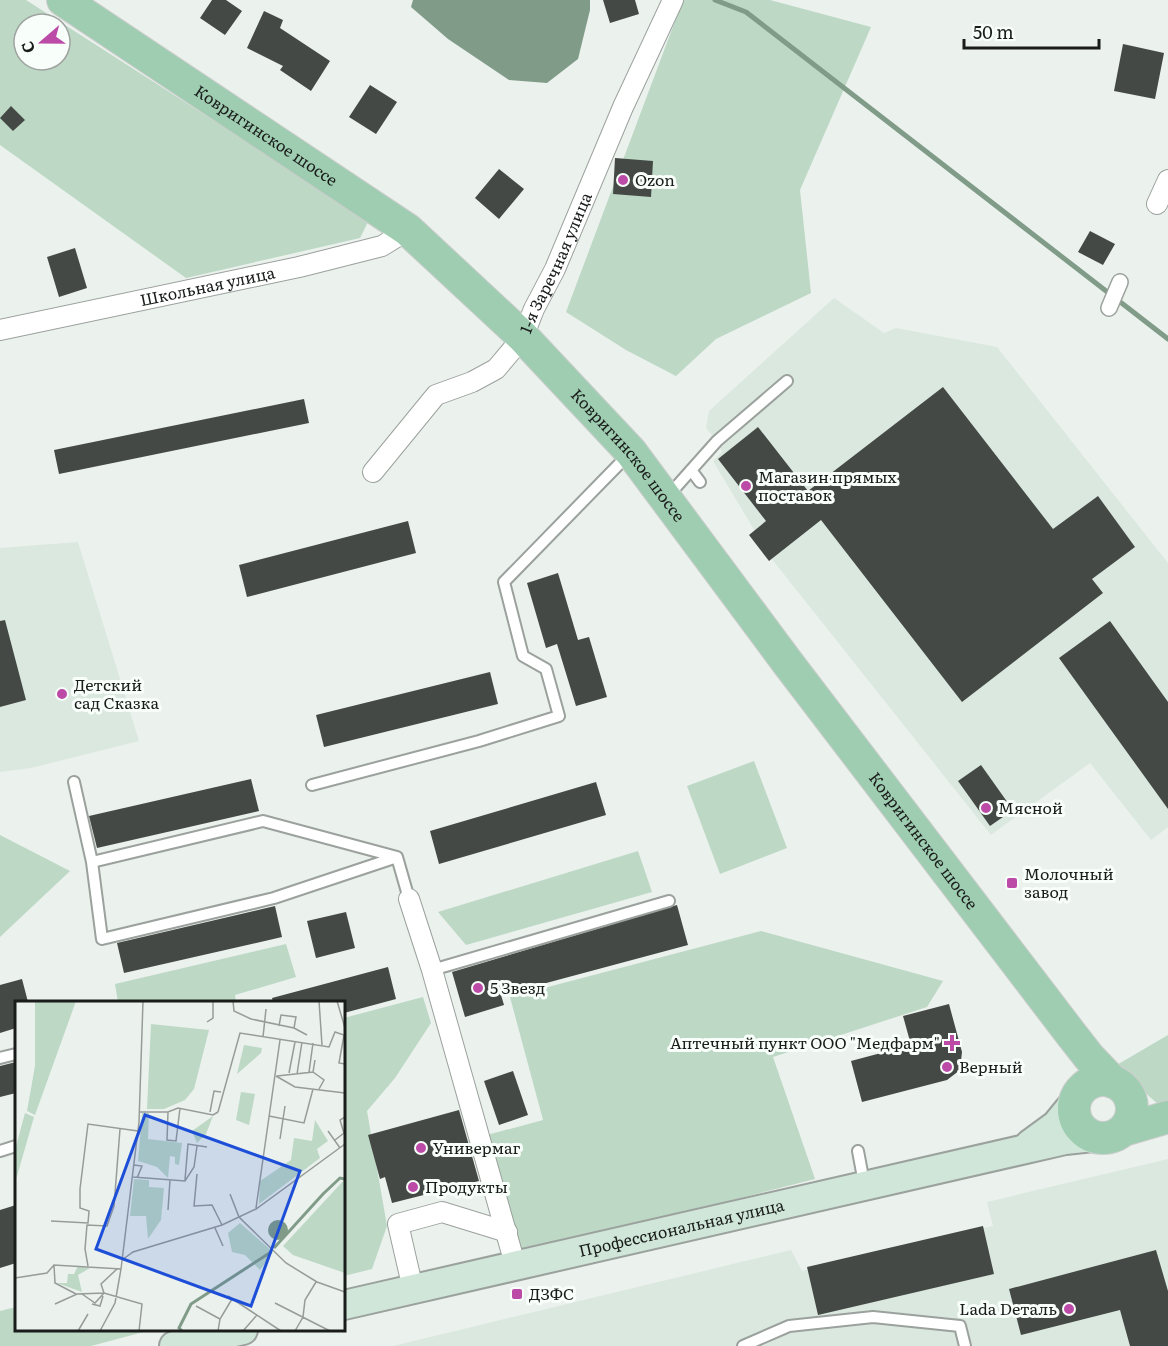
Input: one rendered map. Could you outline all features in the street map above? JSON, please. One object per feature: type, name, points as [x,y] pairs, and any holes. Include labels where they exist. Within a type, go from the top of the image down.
[{"type":"main road","name":"Ковригинское шоссе","points":[[63,0],[408,230],[523,337],[631,452],[787,662],[1071,1034],[1089,1057],[1122,1090]]},
{"type":"main road","name":"Ковригинское шоссе","points":[[1071,1034],[1086,1072],[1078,1096]]},
{"type":"main road","points":[[1093,1137],[1080,1127],[1074,1112],[1078,1096],[1096,1081],[1122,1090],[1132,1116],[1124,1130]]},
{"type":"main road","name":"Профессиональная улица","points":[[1122,1090],[1146,1110],[1168,1116]]},
{"type":"main road","name":"Профессиональная улица","points":[[1020,1149],[1056,1125],[1078,1096]]},
{"type":"main road","name":"Профессиональная улица","points":[[345,1305],[1020,1149],[1065,1140],[1109,1138],[1124,1130],[1168,1116]]},
{"type":"main road","points":[[174,1346],[235,1331]]},
{"type":"street","name":"1-я Заречная улица","points":[[373,472],[436,396],[472,382],[496,369],[523,337],[534,309],[555,269],[623,107],[673,0]]},
{"type":"street","points":[[1157,204],[1168,180]]},
{"type":"street","name":"Школьная улица","points":[[0,330],[299,267],[382,246],[408,230]]},
{"type":"street","points":[[1109,309],[1120,282]]},
{"type":"street","points":[[409,899],[432,970],[515,1264]]},
{"type":"street","points":[[413,1289],[398,1224],[442,1212],[507,1232]]},
{"type":"lane","points":[[666,499],[717,441],[787,381]]},
{"type":"lane","points":[[312,785],[479,741],[559,716],[546,669],[523,656],[504,582],[631,452]]},
{"type":"lane","points":[[691,470],[700,482]]},
{"type":"lane","points":[[74,782],[92,862],[102,939],[274,898],[397,857]]},
{"type":"lane","points":[[92,862],[263,822],[397,857]]},
{"type":"lane","points":[[397,857],[409,899]]},
{"type":"lane","points":[[432,970],[669,901]]},
{"type":"lane","points":[[0,1058],[15,1054]]},
{"type":"lane","points":[[0,1151],[15,1146]]},
{"type":"lane","points":[[858,1151],[864,1184]]},
{"type":"lane","points":[[743,1346],[789,1326],[873,1317],[960,1326],[965,1346]]},
{"type":"shaded area","points":[[0,0],[26,0],[45,12],[12,12],[12,72],[72,72],[72,30],[369,220],[360,238],[186,278],[0,145]]},
{"type":"shaded area","points":[[413,0],[590,0],[590,10],[578,59],[547,83],[509,80],[448,39],[411,7]]},
{"type":"shaded area","points":[[683,0],[770,0],[871,27],[800,190],[811,293],[716,339],[676,376],[626,350],[566,312]]},
{"type":"shaded area","points":[[834,298],[884,333],[896,328],[997,347],[1168,563],[1168,827],[1151,840],[1090,763],[991,835],[771,558],[713,461],[722,452],[717,441],[706,428],[709,411]]},
{"type":"shaded area","name":"Детский сад Сказка","points":[[78,542],[139,741],[31,768],[0,772],[0,548]]},
{"type":"shaded area","points":[[754,761],[787,848],[720,874],[687,786]]},
{"type":"shaded area","points":[[0,835],[70,871],[0,937]]},
{"type":"shaded area","points":[[638,851],[652,892],[466,945],[438,912]]},
{"type":"shaded area","points":[[761,931],[943,981],[927,1007],[773,1057],[815,1179],[523,1254],[487,1135],[543,1120],[510,997]]},
{"type":"shaded area","points":[[286,944],[296,977],[235,995],[236,1001],[118,1001],[115,984]]},
{"type":"shaded area","points":[[423,997],[431,1023],[395,1078],[367,1111],[387,1226],[372,1269],[345,1276],[345,1018]]},
{"type":"shaded area","points":[[1168,1035],[1168,1104],[1159,1105],[1115,1066]]},
{"type":"shaded area","name":"ДЗФС","points":[[1168,1159],[1168,1346],[393,1346],[791,1250],[802,1271],[993,1226],[987,1202]]},
{"type":"shaded area","points":[[15,1307],[15,1331],[147,1331],[91,1346],[0,1346],[0,1311]]},
{"type":"building","points":[[212,0],[226,0],[242,11],[225,35],[200,18]]},
{"type":"building","points":[[603,0],[635,0],[639,14],[610,23]]},
{"type":"building","points":[[264,11],[283,20],[280,28],[330,61],[311,91],[280,70],[283,66],[247,48]]},
{"type":"building","points":[[1123,44],[1164,53],[1155,99],[1114,91]]},
{"type":"building","points":[[370,85],[397,102],[376,134],[349,117]]},
{"type":"building","points":[[11,106],[25,120],[13,131],[0,118]]},
{"type":"building","points":[[615,158],[653,161],[651,197],[613,194]]},
{"type":"building","points":[[499,169],[524,189],[499,219],[475,198]]},
{"type":"building","points":[[1090,231],[1115,244],[1103,265],[1078,252]]},
{"type":"building","points":[[75,248],[87,288],[59,297],[47,257]]},
{"type":"building","points":[[943,387],[1053,529],[1098,496],[1135,547],[1092,579],[1103,593],[962,702],[821,520],[769,561],[749,535],[766,521],[718,459],[758,427],[808,491]]},
{"type":"building","points":[[304,399],[309,423],[59,474],[54,450]]},
{"type":"building","points":[[408,521],[416,553],[247,597],[239,565]]},
{"type":"building","points":[[558,573],[578,640],[589,637],[607,697],[576,706],[557,644],[546,648],[527,583]]},
{"type":"building","points":[[5,620],[26,700],[0,707],[0,621]]},
{"type":"building","points":[[1110,621],[1168,702],[1168,809],[1059,658]]},
{"type":"building","points":[[490,672],[498,704],[324,747],[316,715]]},
{"type":"building","points":[[981,765],[1013,810],[990,826],[958,781]]},
{"type":"building","points":[[251,779],[259,811],[97,848],[89,816]]},
{"type":"building","points":[[596,782],[606,815],[439,864],[430,831]]},
{"type":"building","points":[[677,905],[688,945],[501,995],[504,1005],[465,1017],[452,972]]},
{"type":"building","points":[[275,906],[282,937],[124,973],[117,943]]},
{"type":"building","points":[[346,912],[355,948],[316,958],[307,921]]},
{"type":"building","points":[[388,967],[396,999],[345,1013],[345,1001],[273,1001],[272,998]]},
{"type":"building","points":[[22,979],[28,1001],[15,1001],[15,1028],[0,1033],[0,985]]},
{"type":"building","points":[[949,1004],[962,1052],[960,1070],[947,1080],[862,1102],[851,1061],[911,1045],[903,1016]]},
{"type":"building","points":[[15,1062],[15,1093],[0,1097],[0,1066]]},
{"type":"building","points":[[513,1071],[528,1115],[499,1125],[484,1081]]},
{"type":"building","name":"Универмаг","points":[[459,1110],[479,1181],[392,1203],[385,1177],[380,1179],[368,1135]]},
{"type":"building","points":[[15,1205],[15,1263],[0,1268],[0,1210]]},
{"type":"building","points":[[983,1226],[994,1274],[818,1315],[807,1267]]},
{"type":"building","points":[[1156,1250],[1168,1291],[1168,1346],[1130,1346],[1120,1310],[1021,1335],[1009,1289]]},
{"type":"waterway","points":[[715,0],[746,12],[1168,339]]},
{"type":"place","name":"Ozon","points":[[623,180]]},
{"type":"place","name":"Магазин прямых поставок","points":[[746,486]]},
{"type":"place","name":"Детский сад Сказка","points":[[62,694]]},
{"type":"place","name":"Мясной","points":[[986,808]]},
{"type":"place","name":"Молочный завод","points":[[1012,883]]},
{"type":"place","name":"5 Звезд","points":[[478,988]]},
{"type":"place","name":"Аптечный пункт ООО \"Медфарм\"","points":[[952,1043]]},
{"type":"place","name":"Верный","points":[[947,1067]]},
{"type":"place","name":"Универмаг","points":[[421,1148]]},
{"type":"place","name":"Продукты","points":[[413,1187]]},
{"type":"place","name":"ДЗФС","points":[[517,1294]]},
{"type":"place","name":"Lada Dеталь","points":[[1069,1309]]}]
